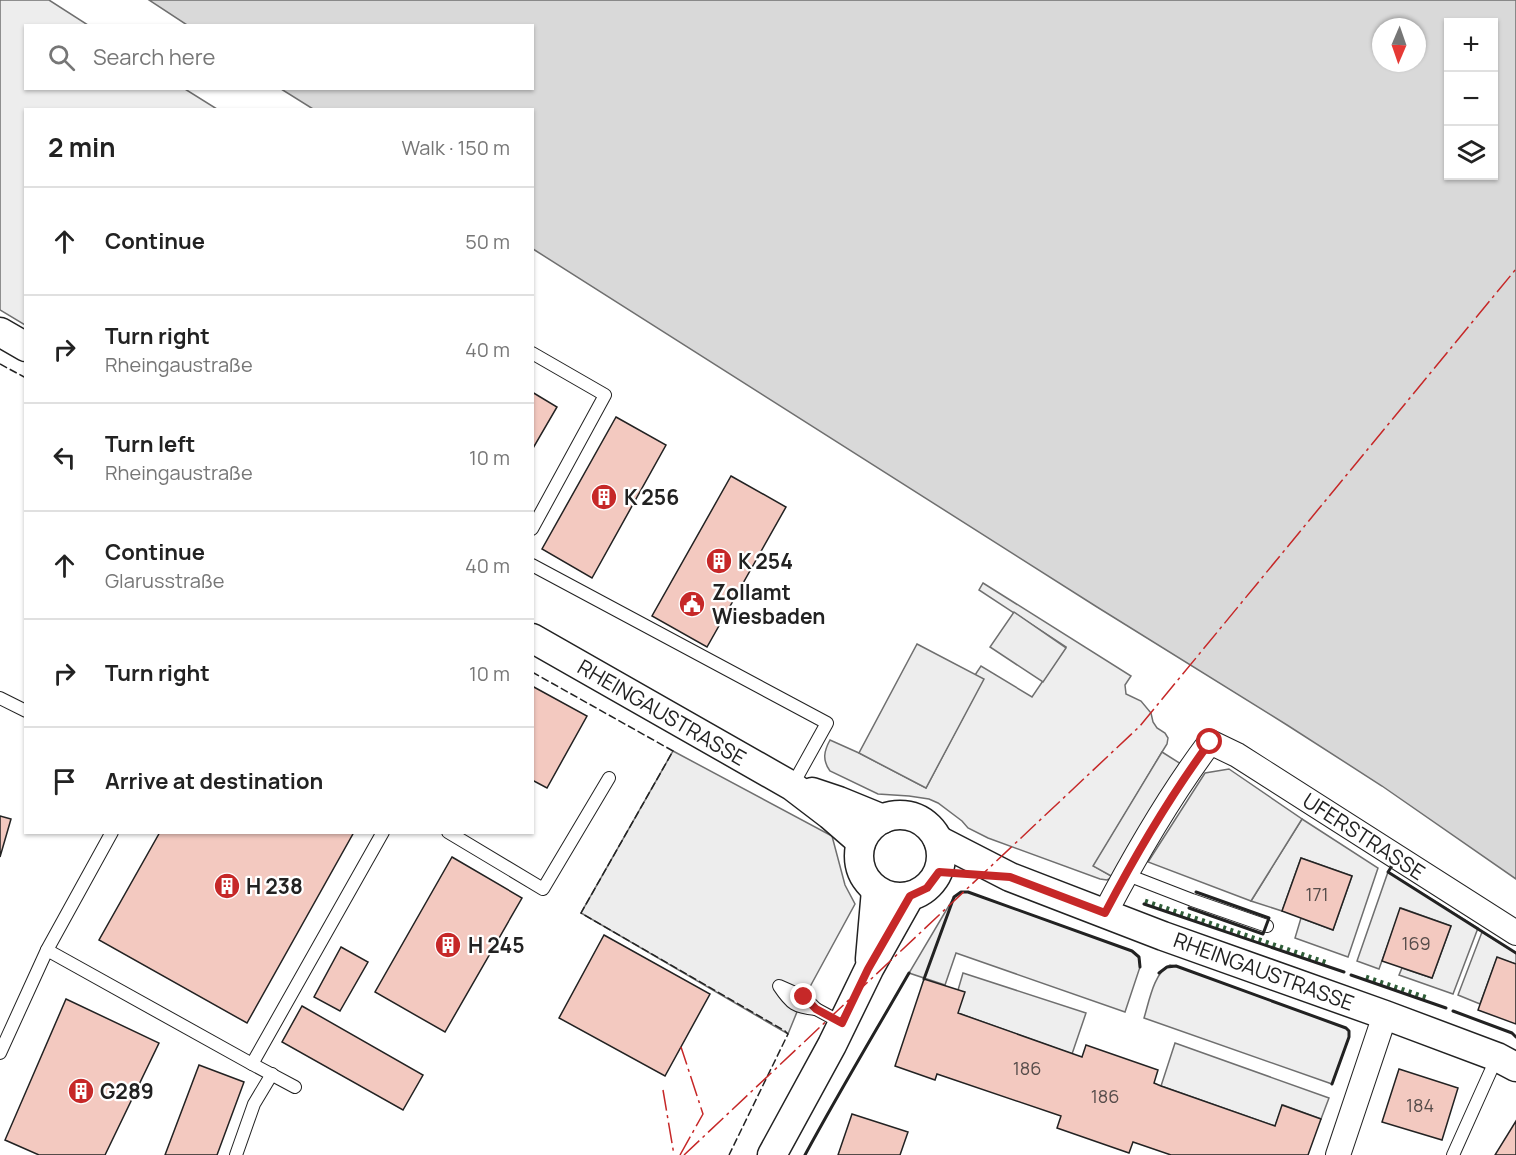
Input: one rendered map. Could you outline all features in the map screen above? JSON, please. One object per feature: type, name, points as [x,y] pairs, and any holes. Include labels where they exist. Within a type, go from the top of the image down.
[{"type":"street","points":[[0,332],[24,346]]},
{"type":"street","name":"RHEINGAUSTRASSE","points":[[534,639],[792,786],[861,842]]},
{"type":"street","name":"UFERSTRASSE","points":[[1125,874],[1192,766],[1210,742],[1237,756],[1516,933]]},
{"type":"street","name":"RHEINGAUSTRASSE","points":[[792,786],[840,801],[883,819],[899,815],[912,816],[933,830],[938,840],[1010,877],[1163,936],[1385,1015],[1507,1062]]},
{"type":"street","points":[[883,819],[866,833],[861,842],[859,858],[862,871],[869,883],[876,890],[891,896],[910,896],[927,888],[939,872],[942,854],[938,840]]},
{"type":"street","name":"RHEINGAUSTRASSE","points":[[939,872],[1010,877]]},
{"type":"street","points":[[1105,913],[1125,874]]},
{"type":"street","points":[[868,969],[876,890]]},
{"type":"street","points":[[772,1155],[868,969],[910,896]]},
{"type":"street","points":[[1338,1155],[1385,1015]]},
{"type":"lane","points":[[534,354],[604,395],[534,525]]},
{"type":"lane","points":[[534,566],[826,723],[792,786]]},
{"type":"lane","points":[[0,698],[24,710]]},
{"type":"lane","points":[[451,834],[543,889],[609,778]]},
{"type":"lane","points":[[0,1053],[47,950],[111,834]]},
{"type":"lane","points":[[252,1064],[382,834]]},
{"type":"lane","points":[[1125,874],[1267,926]]},
{"type":"lane","points":[[47,950],[295,1087]]},
{"type":"lane","points":[[816,1009],[842,1023]]},
{"type":"lane","points":[[1453,1155],[1507,1062]]},
{"type":"lane","points":[[236,1155],[254,1104],[272,1074]]},
{"type":"shaded area","points":[[0,0],[49,0],[86,24],[24,24],[24,90],[187,90],[215,108],[24,108],[24,324],[0,310]]},
{"type":"shaded area","points":[[149,0],[1516,0],[1516,879],[1382,786],[1287,725],[534,250],[534,108],[311,108],[283,90],[534,90],[534,24],[185,24]]},
{"type":"shaded area","points":[[983,583],[1131,676],[1125,685],[1126,694],[1141,701],[1151,713],[1157,728],[1168,738],[1167,744],[1094,866],[1113,877],[1107,880],[988,838],[968,828],[938,803],[929,799],[878,794],[830,771],[826,763],[825,752],[830,740],[926,788],[983,679],[975,675],[981,666],[1032,697],[1066,647],[979,590]]},
{"type":"shaded area","points":[[1014,612],[1066,648],[1043,682],[990,647]]},
{"type":"shaded area","points":[[917,644],[984,679],[926,788],[859,753]]},
{"type":"shaded area","points":[[673,751],[832,836],[845,885],[855,904],[799,1007],[788,1034],[581,913]]},
{"type":"shaded area","points":[[1162,752],[1181,764],[1113,877],[1093,866]]},
{"type":"shaded area","points":[[1229,769],[1302,819],[1251,901],[1148,862],[1205,773]]},
{"type":"shaded area","points":[[1302,819],[1378,868],[1348,957],[1295,938],[1301,918],[1333,930],[1352,876],[1301,858],[1282,911],[1251,901]]},
{"type":"shaded area","points":[[1388,872],[1478,928],[1453,994],[1399,975],[1402,968],[1432,978],[1451,926],[1401,908],[1379,969],[1357,961]]},
{"type":"shaded area","points":[[961,892],[968,892],[1132,951],[1139,958],[1140,967],[1125,1012],[956,953],[945,985],[909,973],[954,897]]},
{"type":"shaded area","points":[[1482,932],[1516,953],[1516,964],[1497,958],[1480,1004],[1458,995]]},
{"type":"shaded area","points":[[1170,965],[1346,1028],[1349,1031],[1349,1037],[1332,1084],[1144,1018],[1156,981],[1164,969]]},
{"type":"shaded area","points":[[963,973],[1086,1013],[1072,1054],[958,1013],[958,990]]},
{"type":"shaded area","points":[[1175,1043],[1329,1098],[1321,1119],[1283,1105],[1275,1126],[1161,1086]]},
{"type":"building","points":[[534,393],[557,407],[534,447]]},
{"type":"building","name":"K 256","points":[[616,417],[666,445],[592,578],[542,549]]},
{"type":"building","name":"K 254","points":[[731,476],[786,507],[707,647],[652,616]]},
{"type":"building","points":[[534,687],[587,716],[547,788],[534,781]]},
{"type":"building","points":[[0,816],[11,819],[0,857]]},
{"type":"building","name":"H 238","points":[[159,834],[353,834],[247,1023],[99,940]]},
{"type":"building","name":"H 245","points":[[452,857],[522,898],[445,1032],[375,992]]},
{"type":"building","points":[[1301,858],[1352,876],[1333,930],[1282,911]]},
{"type":"building","points":[[1400,908],[1451,926],[1432,978],[1382,961]]},
{"type":"building","points":[[604,935],[710,994],[665,1076],[559,1018]]},
{"type":"building","points":[[341,947],[368,962],[340,1011],[314,997]]},
{"type":"building","points":[[1497,957],[1516,964],[1516,1024],[1478,1010]]},
{"type":"building","points":[[924,979],[965,992],[958,1013],[1082,1057],[1086,1045],[1158,1070],[1154,1083],[1161,1086],[1275,1126],[1282,1105],[1321,1119],[1308,1155],[1171,1155],[1133,1142],[1129,1153],[1057,1128],[1061,1116],[937,1074],[935,1080],[895,1066]]},
{"type":"building","name":"G289","points":[[66,999],[159,1043],[105,1155],[39,1155],[5,1140]]},
{"type":"building","points":[[302,1006],[423,1075],[403,1110],[282,1042]]},
{"type":"building","points":[[199,1065],[244,1082],[217,1155],[165,1155]]},
{"type":"building","points":[[1399,1069],[1458,1088],[1442,1140],[1382,1122]]},
{"type":"building","points":[[852,1114],[908,1132],[900,1155],[838,1155]]},
{"type":"building","points":[[1516,1121],[1516,1155],[1495,1155]]},
{"type":"hedge","points":[[1145,901],[1328,963]]},
{"type":"hedge","points":[[1366,977],[1428,998]]},
{"type":"fence","points":[[0,364],[24,377]]},
{"type":"fence","points":[[534,673],[673,751],[581,913],[788,1034],[729,1155]]},
{"type":"wall","points":[[1391,866],[1388,872],[1516,953]]},
{"type":"wall","points":[[924,979],[954,897],[961,892],[968,892],[1132,951],[1139,957],[1140,967]]},
{"type":"wall","points":[[1189,908],[1263,934],[1269,918],[1196,892]]},
{"type":"wall","points":[[1144,904],[1344,972]]},
{"type":"wall","points":[[1159,973],[1167,967],[1176,966],[1346,1028],[1349,1031],[1349,1037],[1332,1084]]},
{"type":"wall","points":[[805,1155],[909,973]]},
{"type":"wall","points":[[1351,975],[1446,1008]]},
{"type":"wall","points":[[1453,1011],[1512,1033],[1516,1037]]},
{"type":"power","points":[[684,1155],[1140,726],[1516,269]]},
{"type":"power","points":[[680,1155],[703,1114],[681,1047]]},
{"type":"power","points":[[663,1090],[674,1155]]},
{"type":"place","name":"K 256","points":[[604,497]]},
{"type":"place","name":"K 254","points":[[719,561]]},
{"type":"place","name":"Zollamt Wiesbaden","points":[[692,604]]},
{"type":"place","name":"H 238","points":[[227,886]]},
{"type":"place","name":"H 245","points":[[448,945]]},
{"type":"place","name":"G289","points":[[81,1091]]},
{"type":"route","points":[[804,997],[816,1009],[842,1023],[868,969],[910,896],[927,888],[939,872],[1010,877],[1105,913],[1125,874],[1192,766],[1210,742]]}]
